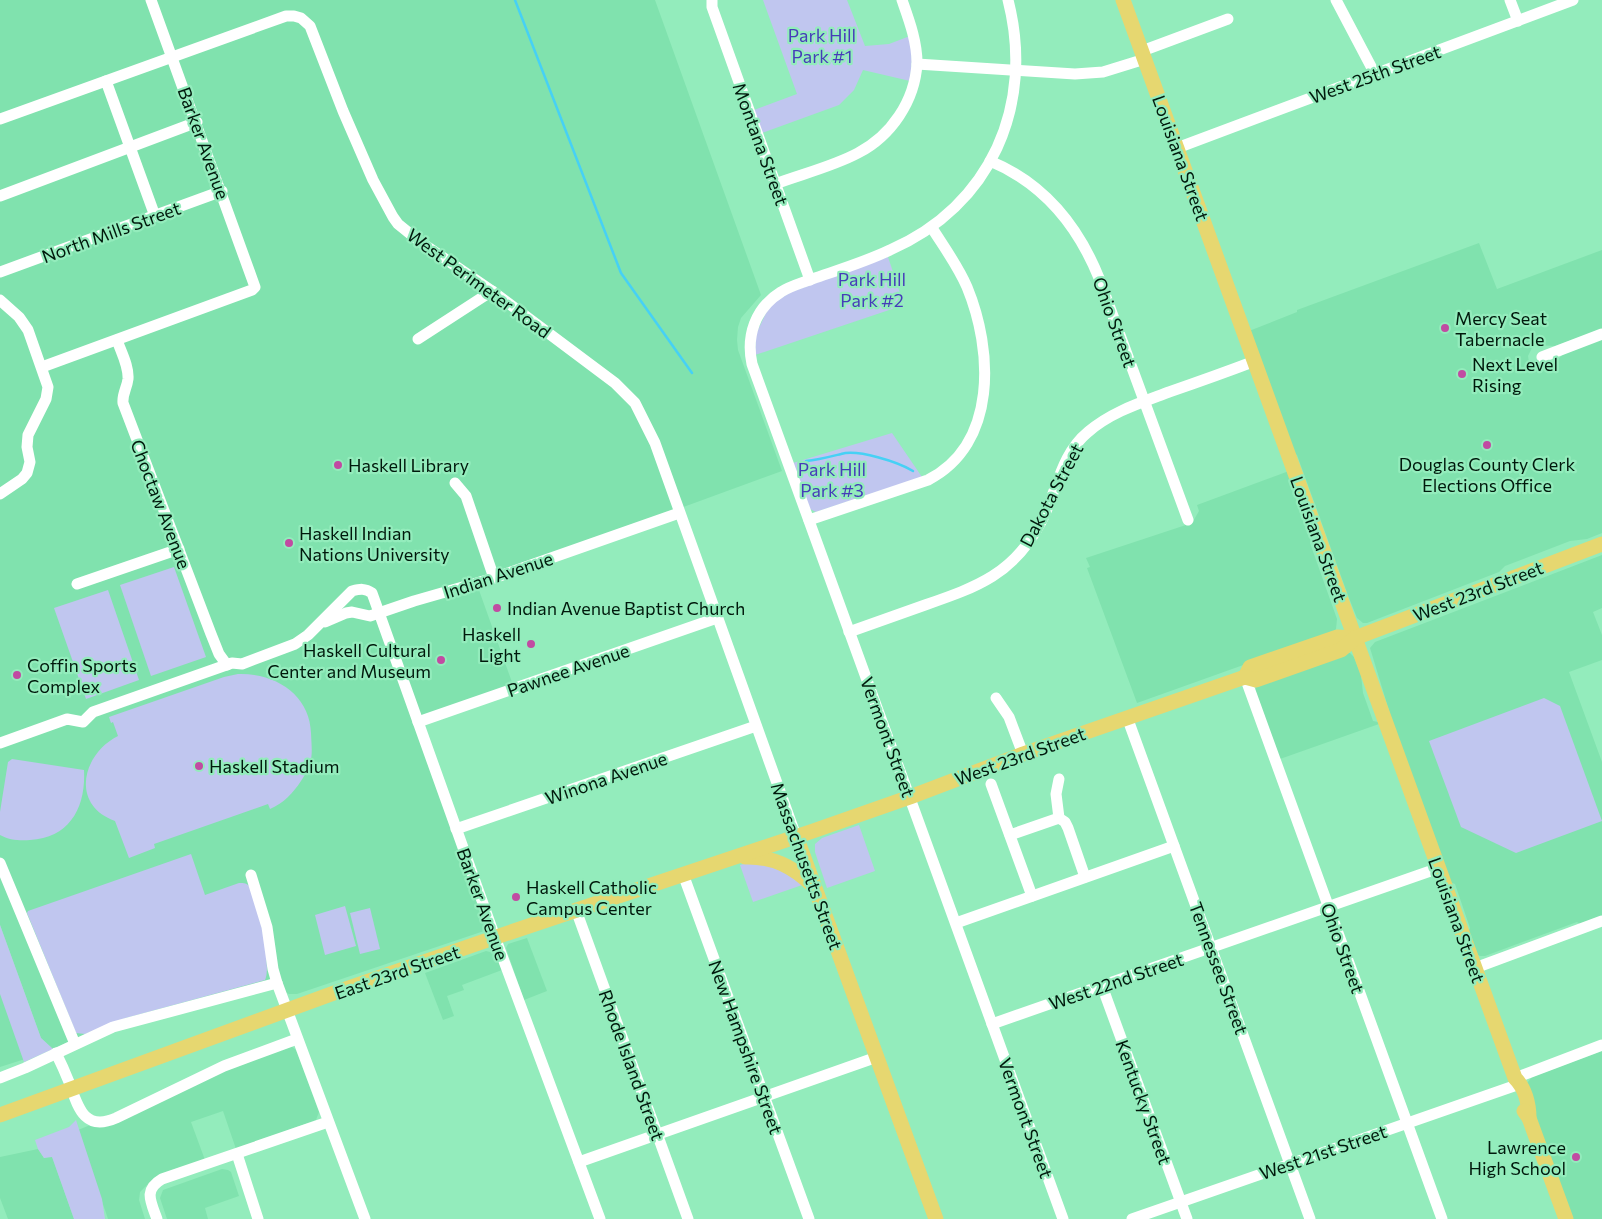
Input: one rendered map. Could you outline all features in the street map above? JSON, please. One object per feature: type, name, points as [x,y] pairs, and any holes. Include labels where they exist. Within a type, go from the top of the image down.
[{"type":"main road","name":"Louisiana Street","points":[[1123,0],[1439,868],[1514,1082],[1520,1083],[1529,1108],[1529,1118],[1566,1219]]},
{"type":"main road","name":"West 23rd Street","points":[[796,836],[1244,677],[1250,667],[1337,637],[1355,638],[1602,544]]},
{"type":"main road","name":"East 23rd Street","points":[[0,1115],[495,937],[796,836]]},
{"type":"main road","name":"Massachusetts Street","points":[[796,836],[936,1219]]},
{"type":"main road","points":[[733,858],[758,857],[784,864],[801,874],[815,887]]},
{"type":"street","name":"Barker Avenue","points":[[117,340],[252,290],[255,287],[197,122],[151,0]]},
{"type":"street","points":[[775,184],[851,157],[881,138],[891,128],[907,104],[917,64],[913,33],[902,0]]},
{"type":"street","name":"Vermont Street","points":[[1008,0],[1015,30],[1017,70],[1014,94],[1002,135],[990,161],[968,194],[932,228],[889,251],[780,292],[765,305],[754,323],[750,344],[752,364],[1063,1219]]},
{"type":"street","points":[[1336,0],[1376,74]]},
{"type":"street","points":[[1510,0],[1518,21]]},
{"type":"street","name":"West 25th Street","points":[[1177,148],[1574,0]]},
{"type":"street","name":"Montana Street","points":[[711,2],[810,280]]},
{"type":"street","name":"West Perimeter Road","points":[[172,57],[286,16],[305,20],[310,26],[318,44],[343,111],[373,180],[393,217],[419,241],[492,291],[593,365],[626,392],[635,403],[647,425],[679,513]]},
{"type":"street","points":[[917,64],[1088,74],[1115,69],[1228,19]]},
{"type":"street","points":[[0,119],[172,57]]},
{"type":"street","points":[[106,80],[155,216]]},
{"type":"street","points":[[0,196],[197,122]]},
{"type":"street","name":"Ohio Street","points":[[990,161],[1008,168],[1041,192],[1069,223],[1081,240],[1099,278],[1188,520]]},
{"type":"street","name":"North Mills Street","points":[[0,272],[222,192]]},
{"type":"street","points":[[809,520],[928,480],[942,473],[962,452],[976,428],[980,414],[984,376],[979,323],[966,285],[932,228]]},
{"type":"street","points":[[418,338],[492,291]]},
{"type":"street","points":[[0,300],[24,323],[42,367],[48,391],[46,399],[28,434],[27,447],[30,466],[25,476],[0,494]]},
{"type":"street","points":[[1542,357],[1602,334]]},
{"type":"street","points":[[42,367],[117,340]]},
{"type":"street","name":"Choctaw Avenue","points":[[117,340],[128,374],[123,403],[210,634],[226,665]]},
{"type":"street","name":"Dakota Street","points":[[850,632],[963,592],[998,574],[1021,553],[1043,520],[1065,462],[1077,442],[1110,415],[1255,361]]},
{"type":"street","points":[[455,483],[466,496],[494,578]]},
{"type":"street","name":"Indian Avenue","points":[[317,626],[346,613],[361,613],[370,616],[494,578],[679,513]]},
{"type":"street","name":"Massachusetts Street","points":[[679,513],[796,836]]},
{"type":"street","points":[[77,584],[178,549]]},
{"type":"street","name":"Barker Avenue","points":[[367,590],[372,593],[495,937],[600,1219]]},
{"type":"street","name":"Indian Avenue","points":[[0,743],[67,719],[83,722],[93,712],[232,663],[242,664],[288,648],[317,626],[352,591],[367,590]]},
{"type":"street","name":"Pawnee Avenue","points":[[418,722],[717,618]]},
{"type":"street","name":"Ohio Street","points":[[1244,677],[1442,1219]]},
{"type":"street","points":[[996,698],[1006,710],[1023,754]]},
{"type":"street","name":"Tennessee Street","points":[[1128,717],[1310,1219]]},
{"type":"street","name":"Winona Avenue","points":[[456,829],[756,726]]},
{"type":"street","points":[[1059,779],[1056,794],[1059,818],[1065,822],[1068,828],[1085,878]]},
{"type":"street","points":[[991,784],[1032,896]]},
{"type":"street","points":[[1010,835],[1059,818]]},
{"type":"street","points":[[956,923],[1174,846]]},
{"type":"street","points":[[0,863],[74,1044]]},
{"type":"street","name":"West 22nd Street","points":[[992,1024],[1439,868]]},
{"type":"street","name":"New Hampshire Street","points":[[683,874],[809,1219]]},
{"type":"street","points":[[251,875],[267,927],[276,983],[365,1219]]},
{"type":"street","name":"Rhode Island Street","points":[[576,910],[688,1219]]},
{"type":"street","points":[[1475,968],[1602,921]]},
{"type":"street","points":[[0,1078],[94,1035],[129,1022],[276,983]]},
{"type":"street","name":"Kentucky Street","points":[[1102,986],[1187,1219]]},
{"type":"street","points":[[56,1053],[64,1068],[78,1107],[86,1118],[101,1122],[116,1118],[232,1063],[297,1039]]},
{"type":"street","name":"West 21st Street","points":[[1132,1219],[1407,1123],[1514,1082],[1602,1045]]},
{"type":"street","points":[[579,1162],[877,1057]]},
{"type":"street","points":[[157,1219],[150,1200],[150,1194],[152,1188],[162,1179],[328,1122]]},
{"type":"street","points":[[236,1154],[258,1219]]},
{"type":"shaded area","name":"Haskell Indian Nations University","points":[[0,0],[655,0],[761,295],[741,318],[738,327],[738,350],[782,471],[475,579],[513,685],[413,719],[487,930],[297,994],[289,994],[261,982],[126,1018],[105,1025],[53,1049],[41,1038],[0,925]]},
{"type":"shaded area","points":[[1479,243],[1497,289],[1602,250],[1602,329],[1555,346],[1537,345],[1532,348],[1528,356],[1529,362],[1534,368],[1541,371],[1545,370],[1565,353],[1602,339],[1602,533],[1587,539],[1570,541],[1505,566],[1499,572],[1363,623],[1357,618],[1349,598],[1249,331],[1297,312],[1297,310]]},
{"type":"shaded area","points":[[1289,471],[1295,495],[1311,540],[1310,543],[1337,619],[1336,629],[1333,633],[1137,703],[1087,568],[1090,567],[1086,558],[1192,523],[1199,511],[1197,505]]},
{"type":"shaded area","points":[[1602,555],[1602,608],[1593,612],[1602,635],[1602,660],[1569,672],[1602,762],[1602,916],[1580,924],[1577,922],[1485,956],[1480,956],[1468,933],[1470,928],[1455,884],[1450,882],[1401,750],[1370,648],[1375,642]]},
{"type":"shaded area","points":[[1344,653],[1350,653],[1354,657],[1361,675],[1363,693],[1373,721],[1379,724],[1280,759],[1255,690],[1257,686]]},
{"type":"shaded area","points":[[527,938],[547,991],[524,1000],[506,948],[508,944]]},
{"type":"shaded area","points":[[486,951],[494,953],[502,970],[462,985],[464,990],[447,996],[454,1016],[443,1020],[425,973]]},
{"type":"shaded area","points":[[0,991],[25,1059],[0,1067]]},
{"type":"shaded area","points":[[291,1046],[296,1050],[319,1112],[316,1120],[236,1149],[223,1111],[191,1122],[205,1160],[149,1183],[140,1192],[139,1200],[145,1219],[108,1219],[78,1130]]},
{"type":"shaded area","name":"Lawrence High School","points":[[1602,1051],[1602,1219],[1572,1219],[1527,1094],[1527,1083],[1532,1077]]},
{"type":"shaded area","points":[[38,1149],[44,1158],[52,1156],[74,1219],[8,1219],[0,1198],[0,1157]]},
{"type":"shaded area","points":[[222,1169],[231,1172],[239,1196],[205,1208],[208,1219],[167,1219],[160,1198],[163,1190]]},
{"type":"green space","name":"Park Hill Park #1","points":[[763,0],[847,0],[865,46],[889,44],[910,36],[912,60],[910,81],[863,70],[854,90],[839,105],[762,133],[754,110],[797,94]]},
{"type":"green space","name":"Park Hill Park #2","points":[[888,257],[904,305],[755,355],[756,334],[773,303],[791,292]]},
{"type":"green space","name":"Park Hill Park #3","points":[[892,433],[922,477],[816,512],[810,509],[793,463]]},
{"type":"green space","points":[[174,567],[206,657],[151,676],[120,585]]},
{"type":"green space","points":[[108,590],[139,680],[86,699],[54,608]]},
{"type":"green space","name":"Haskell Stadium","points":[[238,674],[252,675],[278,682],[289,689],[305,708],[309,720],[312,747],[310,763],[305,774],[288,797],[270,809],[268,804],[154,844],[155,848],[129,858],[115,821],[101,813],[91,804],[87,792],[86,779],[89,767],[96,755],[106,744],[118,736],[109,717],[224,677]]},
{"type":"green space","points":[[1544,698],[1560,706],[1602,821],[1516,853],[1461,827],[1429,741]]},
{"type":"green space","points":[[12,759],[84,770],[84,784],[78,808],[73,818],[65,827],[44,838],[18,840],[0,835],[0,812],[8,762]]},
{"type":"green space","points":[[859,825],[875,871],[827,888],[815,852],[815,844],[822,838]]},
{"type":"green space","points":[[191,854],[205,895],[239,883],[250,887],[257,905],[263,934],[267,962],[265,980],[126,1018],[85,1034],[76,1033],[27,913],[28,911]]},
{"type":"green space","points":[[764,862],[805,884],[753,902],[740,865]]},
{"type":"green space","points":[[345,906],[356,946],[325,955],[315,915]]},
{"type":"green space","points":[[370,908],[380,949],[360,954],[350,913]]},
{"type":"green space","points":[[0,925],[41,1038],[53,1049],[24,1062],[0,994]]},
{"type":"green space","points":[[76,1120],[102,1199],[105,1219],[74,1219],[52,1157],[44,1158],[35,1140],[69,1127]]},
{"type":"waterway","points":[[515,0],[621,273],[692,373]]},
{"type":"waterway","points":[[806,461],[857,453],[888,460],[913,471]]},
{"type":"place","name":"Mercy Seat Tabernacle","points":[[1445,328]]},
{"type":"place","name":"Next Level Rising","points":[[1462,374]]},
{"type":"place","name":"Douglas County Clerk Elections Office","points":[[1487,445]]},
{"type":"place","name":"Haskell Library","points":[[338,465]]},
{"type":"place","name":"Haskell Indian Nations University","points":[[289,543]]},
{"type":"place","name":"Indian Avenue Baptist Church","points":[[497,608]]},
{"type":"place","name":"Haskell Light","points":[[531,644]]},
{"type":"place","name":"Haskell Cultural Center and Museum","points":[[441,660]]},
{"type":"place","name":"Coffin Sports Complex","points":[[17,675]]},
{"type":"place","name":"Haskell Stadium","points":[[199,766]]},
{"type":"place","name":"Haskell Catholic Campus Center","points":[[516,897]]},
{"type":"place","name":"Lawrence High School","points":[[1576,1157]]}]
